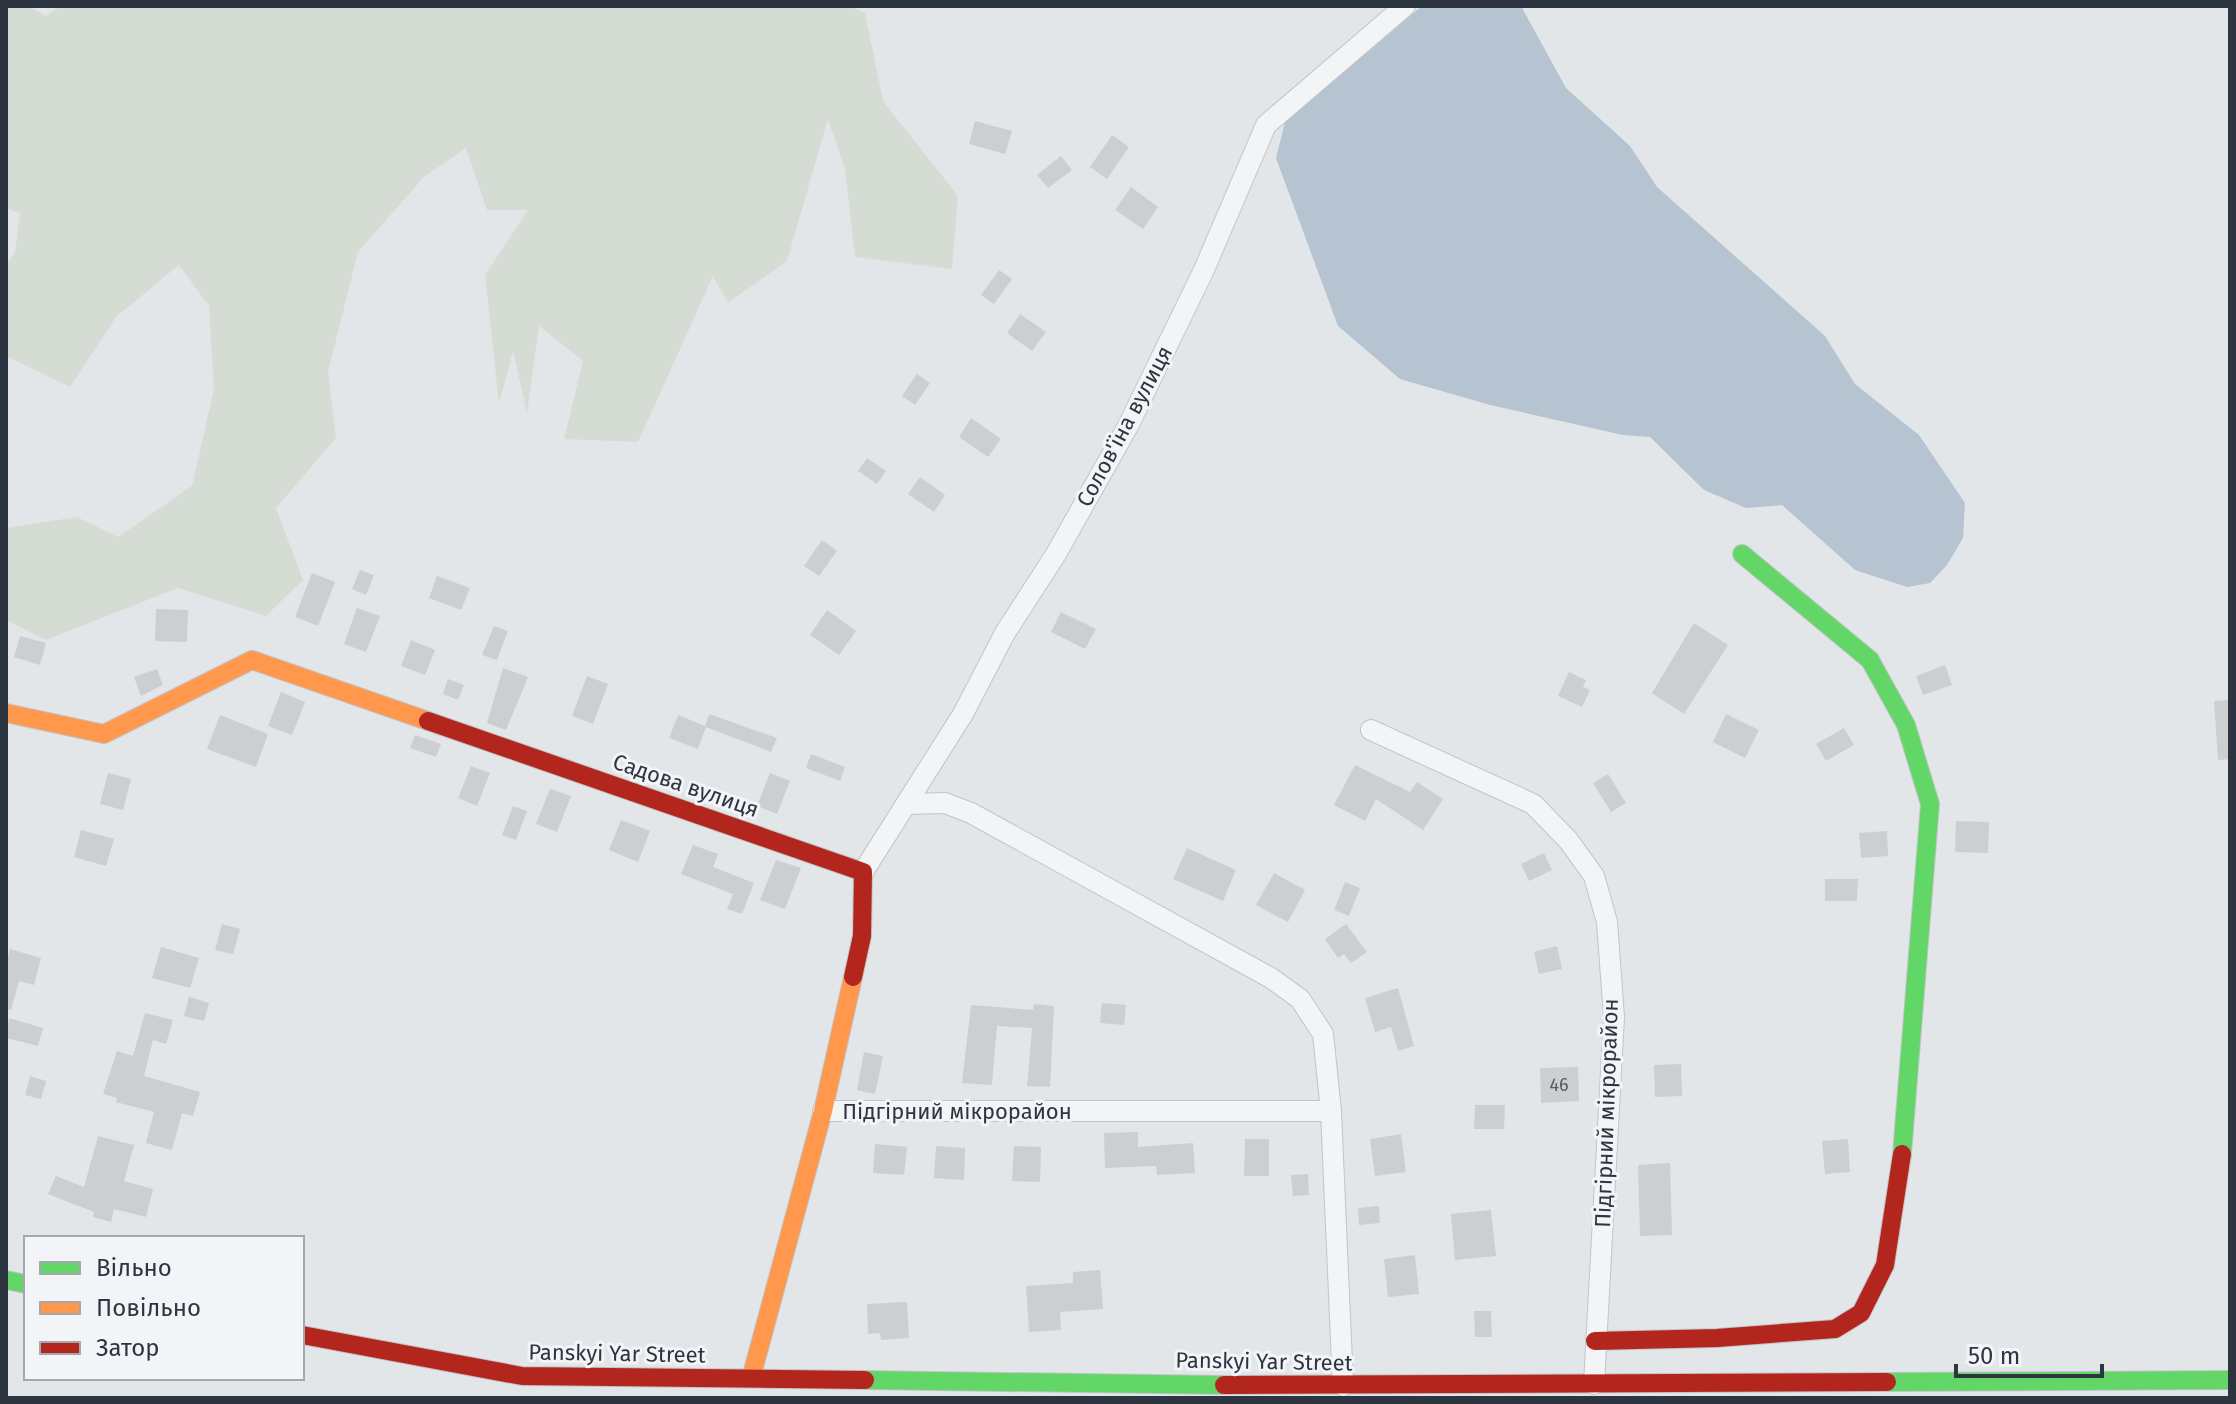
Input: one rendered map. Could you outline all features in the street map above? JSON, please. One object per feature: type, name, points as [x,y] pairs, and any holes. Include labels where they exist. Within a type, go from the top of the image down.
[{"type":"street","name":"Солов'їна вулиця","points":[[863,872],[963,714],[1005,633],[1056,554],[1128,426],[1203,272],[1266,125],[1405,6]]},
{"type":"street","points":[[1595,1341],[1717,1338],[1835,1329],[1861,1313],[1885,1265],[1901,1170],[1930,804],[1906,725],[1870,660],[1742,554]]},
{"type":"street","name":"Садова вулиця","points":[[6,713],[104,734],[252,660],[863,872]]},
{"type":"street","name":"Підгірний мікрорайон","points":[[1371,730],[1533,804],[1568,840],[1594,876],[1607,922],[1614,1017],[1594,1384]]},
{"type":"street","points":[[906,804],[945,803],[971,813],[1271,978],[1300,999],[1323,1034],[1331,1111],[1343,1386]]},
{"type":"street","points":[[751,1378],[823,1111],[862,936],[863,872]]},
{"type":"street","name":"Підгірний мікрорайон","points":[[823,1111],[1331,1111]]},
{"type":"street","name":"Panskyi Yar Street","points":[[304,1335],[522,1376],[1343,1386],[2230,1380]]},
{"type":"shaded area","points":[[6,6],[28,6],[46,16],[60,6],[850,6],[865,13],[883,101],[958,196],[952,269],[855,257],[845,169],[828,119],[787,261],[728,303],[713,276],[638,442],[564,439],[583,361],[539,326],[527,413],[513,351],[499,403],[485,275],[528,210],[487,210],[466,148],[425,176],[358,252],[328,372],[336,438],[276,508],[303,580],[266,616],[178,588],[46,640],[6,620],[6,528],[77,517],[118,537],[192,486],[214,389],[209,306],[179,265],[116,317],[70,387],[6,356],[6,264],[15,252],[20,213],[6,208]]},
{"type":"water","points":[[1422,6],[1521,6],[1566,88],[1630,146],[1657,187],[1825,336],[1855,384],[1919,435],[1965,503],[1963,538],[1947,565],[1930,583],[1907,587],[1855,570],[1782,505],[1746,508],[1704,490],[1650,437],[1623,435],[1490,405],[1400,379],[1338,326],[1276,158],[1285,122]]},
{"type":"building","points":[[975,121],[1012,131],[1005,154],[969,144]]},
{"type":"building","points":[[1112,135],[1129,147],[1107,179],[1090,167]]},
{"type":"building","points":[[1061,156],[1072,170],[1048,188],[1037,175]]},
{"type":"building","points":[[1131,187],[1158,207],[1143,229],[1115,210]]},
{"type":"building","points":[[999,270],[1012,279],[994,304],[981,295]]},
{"type":"building","points":[[1020,314],[1046,332],[1032,351],[1007,333]]},
{"type":"building","points":[[917,374],[930,383],[915,405],[902,396]]},
{"type":"building","points":[[971,418],[1001,439],[988,457],[959,437]]},
{"type":"building","points":[[867,458],[886,471],[877,484],[858,471]]},
{"type":"building","points":[[920,477],[945,495],[934,512],[908,494]]},
{"type":"building","points":[[822,540],[837,551],[819,576],[804,566]]},
{"type":"building","points":[[360,570],[374,575],[366,595],[352,589]]},
{"type":"building","points":[[312,573],[335,582],[318,626],[295,617]]},
{"type":"building","points":[[437,576],[470,588],[461,610],[429,598]]},
{"type":"building","points":[[357,608],[380,616],[366,652],[344,644]]},
{"type":"building","points":[[156,609],[188,610],[187,642],[155,641]]},
{"type":"building","points":[[827,610],[856,631],[839,655],[810,635]]},
{"type":"building","points":[[1061,612],[1096,629],[1085,649],[1051,632]]},
{"type":"building","points":[[1694,623],[1728,645],[1684,714],[1652,693]]},
{"type":"building","points":[[494,626],[508,631],[497,660],[482,655]]},
{"type":"building","points":[[20,636],[46,643],[40,665],[14,657]]},
{"type":"building","points":[[411,640],[435,650],[425,675],[401,666]]},
{"type":"building","points":[[1945,665],[1952,685],[1923,695],[1916,676]]},
{"type":"building","points":[[503,668],[528,677],[506,730],[487,723]]},
{"type":"building","points":[[157,669],[163,685],[141,696],[134,677]]},
{"type":"building","points":[[1569,672],[1586,680],[1583,687],[1590,690],[1582,707],[1558,696]]},
{"type":"building","points":[[587,676],[608,684],[593,724],[572,716]]},
{"type":"building","points":[[448,679],[464,685],[458,700],[443,694]]},
{"type":"building","points":[[281,692],[305,702],[292,735],[268,726]]},
{"type":"building","points":[[2230,700],[2230,759],[2218,760],[2214,701]]},
{"type":"building","points":[[709,714],[777,738],[771,752],[706,727],[698,749],[669,738],[678,715],[705,726]]},
{"type":"building","points":[[1726,714],[1759,730],[1745,758],[1713,742]]},
{"type":"building","points":[[220,715],[268,734],[256,767],[207,749]]},
{"type":"building","points":[[1844,728],[1854,745],[1826,761],[1816,744]]},
{"type":"building","points":[[415,735],[441,744],[436,757],[410,748]]},
{"type":"building","points":[[811,754],[845,767],[840,781],[806,768]]},
{"type":"building","points":[[1355,765],[1410,792],[1417,782],[1443,799],[1423,830],[1376,799],[1365,821],[1334,805]]},
{"type":"building","points":[[471,766],[490,773],[477,806],[458,798]]},
{"type":"building","points":[[108,773],[131,779],[123,810],[100,804]]},
{"type":"building","points":[[770,773],[790,781],[777,814],[757,806]]},
{"type":"building","points":[[1608,774],[1626,803],[1611,812],[1593,783]]},
{"type":"building","points":[[550,789],[571,796],[557,832],[536,824]]},
{"type":"building","points":[[513,806],[527,811],[516,840],[502,835]]},
{"type":"building","points":[[621,820],[650,831],[638,862],[609,850]]},
{"type":"building","points":[[1956,821],[1989,822],[1988,853],[1955,852]]},
{"type":"building","points":[[81,830],[114,839],[106,866],[74,857]]},
{"type":"building","points":[[1887,831],[1888,856],[1861,858],[1859,833]]},
{"type":"building","points":[[693,845],[718,854],[713,867],[754,883],[742,914],[727,909],[733,894],[681,874]]},
{"type":"building","points":[[1187,848],[1236,870],[1223,901],[1173,879]]},
{"type":"building","points":[[1544,853],[1552,870],[1529,881],[1521,864]]},
{"type":"building","points":[[776,860],[801,868],[785,909],[760,900]]},
{"type":"building","points":[[1274,873],[1305,890],[1288,922],[1256,905]]},
{"type":"building","points":[[1825,879],[1858,879],[1857,901],[1825,901]]},
{"type":"building","points":[[1345,882],[1360,888],[1349,916],[1334,910]]},
{"type":"building","points":[[222,924],[240,929],[233,954],[215,950]]},
{"type":"building","points":[[1346,924],[1367,952],[1351,963],[1344,954],[1338,958],[1325,939]]},
{"type":"building","points":[[1557,946],[1562,969],[1539,974],[1534,952]]},
{"type":"building","points":[[161,947],[199,958],[190,988],[152,978]]},
{"type":"building","points":[[10,949],[41,958],[34,985],[19,981],[11,1010],[6,1009],[6,963]]},
{"type":"building","points":[[1398,988],[1414,1046],[1398,1051],[1391,1027],[1375,1032],[1365,998]]},
{"type":"building","points":[[189,997],[209,1003],[204,1021],[184,1016]]},
{"type":"building","points":[[1102,1003],[1126,1005],[1124,1025],[1100,1023]]},
{"type":"building","points":[[1034,1004],[1054,1006],[1050,1087],[1027,1086],[1032,1028],[997,1026],[992,1085],[962,1083],[971,1005],[1033,1010]]},
{"type":"building","points":[[145,1013],[173,1020],[166,1044],[153,1040],[144,1076],[200,1092],[193,1116],[182,1113],[172,1150],[146,1143],[154,1112],[116,1102],[117,1098],[103,1094],[117,1051],[133,1056]]},
{"type":"building","points":[[9,1018],[43,1028],[38,1046],[6,1038]]},
{"type":"building","points":[[864,1052],[883,1056],[875,1094],[857,1090]]},
{"type":"building","points":[[1681,1064],[1682,1096],[1655,1097],[1654,1065]]},
{"type":"building","points":[[1578,1067],[1579,1101],[1541,1103],[1540,1068]]},
{"type":"building","points":[[30,1076],[46,1081],[41,1099],[25,1095]]},
{"type":"building","points":[[1475,1105],[1505,1105],[1504,1129],[1474,1129]]},
{"type":"building","points":[[1138,1132],[1138,1147],[1193,1143],[1195,1173],[1157,1175],[1156,1166],[1105,1168],[1104,1133]]},
{"type":"building","points":[[1401,1134],[1406,1172],[1375,1176],[1370,1139]]},
{"type":"building","points":[[98,1136],[134,1145],[124,1181],[153,1189],[146,1217],[114,1209],[111,1222],[93,1217],[94,1212],[48,1194],[56,1176],[84,1187]]},
{"type":"building","points":[[1245,1139],[1269,1139],[1269,1176],[1244,1176]]},
{"type":"building","points":[[1848,1139],[1850,1172],[1825,1174],[1822,1141]]},
{"type":"building","points":[[875,1144],[907,1147],[904,1175],[873,1173]]},
{"type":"building","points":[[936,1146],[965,1148],[964,1180],[934,1178]]},
{"type":"building","points":[[1014,1146],[1041,1147],[1040,1182],[1012,1181]]},
{"type":"building","points":[[1670,1163],[1672,1235],[1640,1236],[1638,1165]]},
{"type":"building","points":[[1308,1174],[1309,1195],[1293,1196],[1291,1175]]},
{"type":"building","points":[[1379,1206],[1380,1223],[1359,1225],[1358,1208]]},
{"type":"building","points":[[1491,1210],[1496,1256],[1455,1260],[1451,1214]]},
{"type":"building","points":[[1415,1255],[1419,1294],[1388,1297],[1384,1259]]},
{"type":"building","points":[[1100,1270],[1103,1309],[1060,1312],[1061,1330],[1029,1332],[1026,1286],[1073,1283],[1073,1272]]},
{"type":"building","points":[[907,1302],[909,1338],[881,1340],[880,1333],[868,1334],[867,1304]]},
{"type":"building","points":[[1474,1311],[1491,1311],[1492,1337],[1475,1337]]},
{"type":"traffic: fast","points":[[1742,554],[1870,660],[1906,725],[1930,804],[1902,1154]]},
{"type":"traffic: fast","points":[[6,1280],[24,1284]]},
{"type":"traffic: fast","points":[[865,1380],[1224,1385]]},
{"type":"traffic: fast","points":[[1887,1382],[2230,1380]]},
{"type":"traffic: slow","points":[[6,713],[104,734],[252,660],[428,721]]},
{"type":"traffic: slow","points":[[751,1378],[823,1111],[853,977]]},
{"type":"traffic: jam","points":[[428,721],[863,872],[862,936],[853,977]]},
{"type":"traffic: jam","points":[[1595,1341],[1717,1338],[1835,1329],[1861,1313],[1885,1265],[1902,1154]]},
{"type":"traffic: jam","points":[[304,1335],[522,1376],[865,1380]]},
{"type":"traffic: jam","points":[[1224,1385],[1887,1382]]}]
